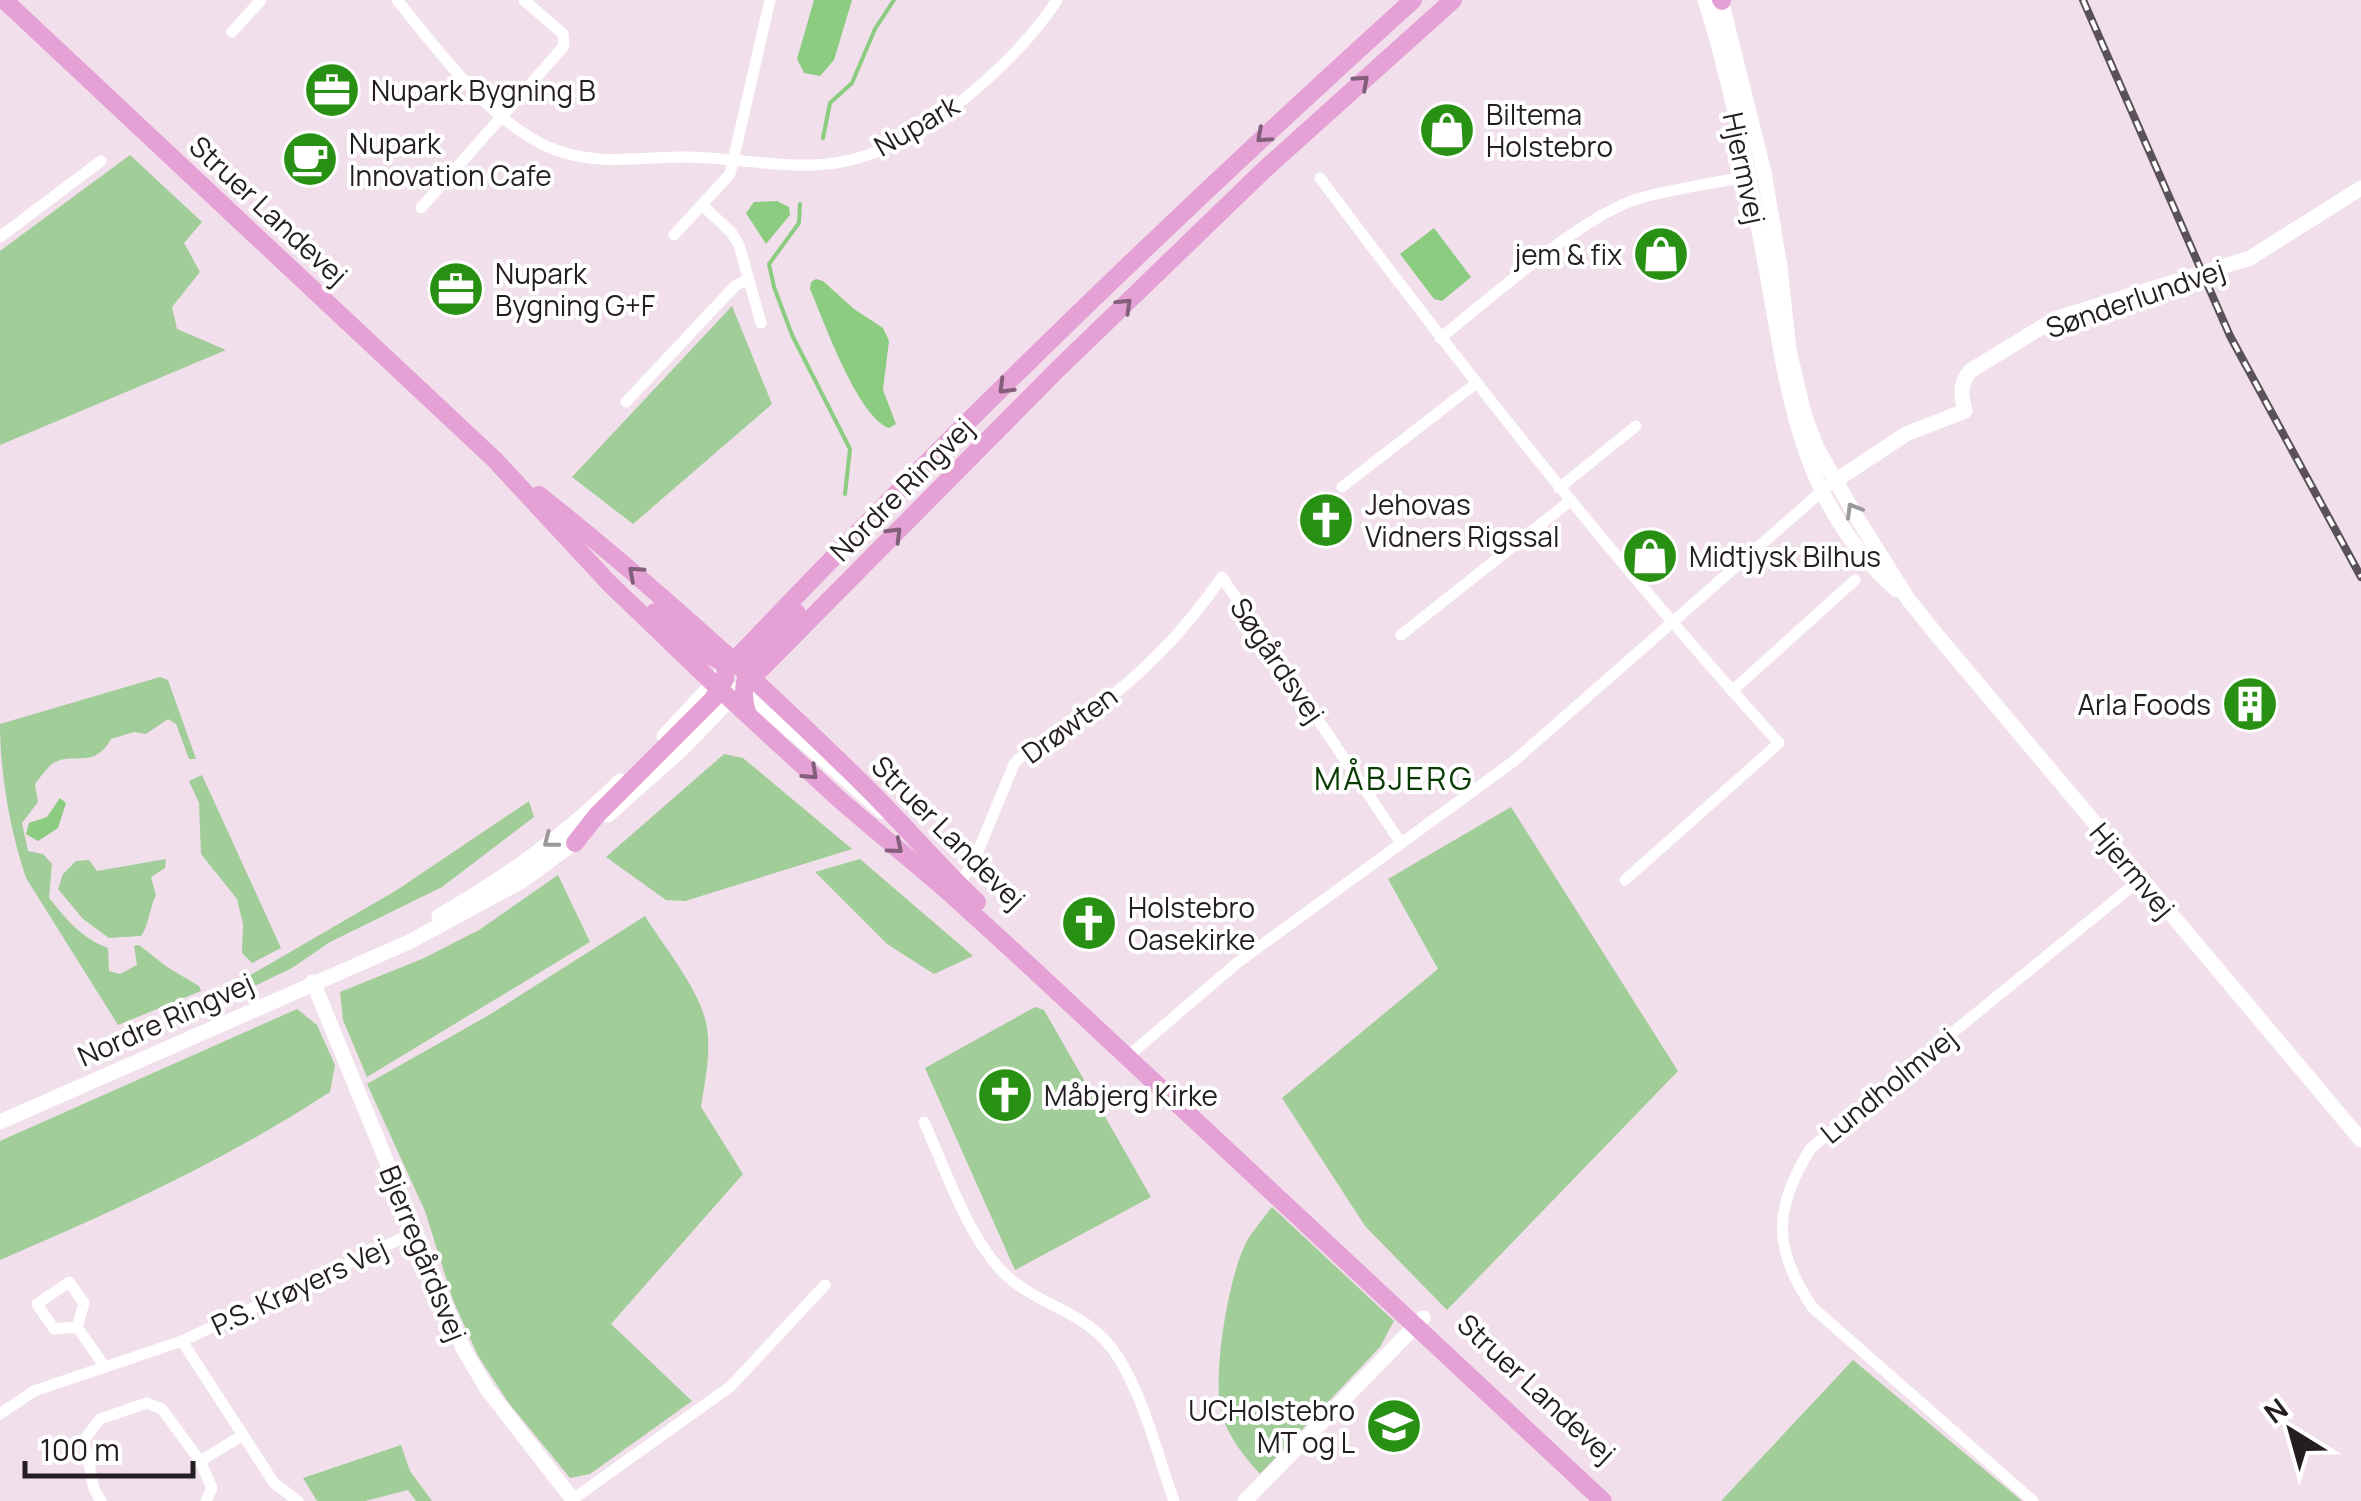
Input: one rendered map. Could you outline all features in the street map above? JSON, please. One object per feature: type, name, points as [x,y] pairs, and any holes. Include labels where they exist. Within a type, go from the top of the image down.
[{"type":"main road","name":"Struer Landevej","points":[[4,0],[495,460],[583,555],[735,676],[894,817],[956,890]]},
{"type":"main road","name":"Nordre Ringvej","points":[[735,676],[880,513],[1248,150],[1413,0]]},
{"type":"main road","name":"Nordre Ringvej","points":[[735,676],[774,656],[1057,370],[1264,170],[1453,0]]},
{"type":"main road","name":"Struer Landevej","points":[[495,460],[625,563],[735,676],[748,715],[840,800],[956,890],[1616,1501]]},
{"type":"main road","points":[[575,843],[597,815],[735,676]]},
{"type":"main road","name":"Struer Landevej","points":[[1419,1322],[1603,1501]]},
{"type":"street","points":[[232,32],[261,0]]},
{"type":"street","name":"Nupark","points":[[398,0],[443,56],[503,117],[530,138],[555,150],[618,162],[682,157],[834,164],[887,146],[936,118],[1001,68],[1056,0]]},
{"type":"street","points":[[422,208],[564,46],[562,34],[524,0]]},
{"type":"street","points":[[674,234],[730,174],[770,0]]},
{"type":"street","name":"Hjermvej","points":[[1704,0],[1723,65],[1763,252],[1790,404],[1821,491],[1837,523],[1879,574],[1908,599]]},
{"type":"street","name":"Hjermvej","points":[[1721,0],[1764,172],[1789,350],[1800,398],[1835,481],[1908,599],[2361,1140]]},
{"type":"street","points":[[0,237],[101,161]]},
{"type":"street","points":[[1440,338],[1574,234],[1614,209],[1639,198],[1764,172]]},
{"type":"street","points":[[1320,178],[1474,384],[1672,625],[1779,743],[1625,880]]},
{"type":"street","name":"Sønderlundvej","points":[[1835,481],[1906,434],[1965,411],[1960,393],[1970,371],[2055,320],[2235,265],[2361,188]]},
{"type":"street","points":[[702,205],[736,239],[761,324]]},
{"type":"street","points":[[626,402],[735,286],[748,279]]},
{"type":"street","points":[[1342,487],[1474,384]]},
{"type":"street","points":[[1559,488],[1636,426]]},
{"type":"street","points":[[1131,1054],[1237,963],[1514,761],[1835,481]]},
{"type":"street","points":[[1401,635],[1570,501]]},
{"type":"street","name":"Søgårdsvej","points":[[1222,577],[1401,843]]},
{"type":"street","name":"Drøwten","points":[[956,890],[974,861],[1014,764],[1024,753],[1092,710],[1175,639],[1222,577]]},
{"type":"street","points":[[1732,691],[1855,580]]},
{"type":"street","name":"Nordre Ringvej","points":[[352,965],[456,906],[560,834],[615,786],[697,700],[735,676]]},
{"type":"street","name":"Nordre Ringvej","points":[[0,1122],[409,942],[481,905],[575,843]]},
{"type":"street","name":"Lundholmvej","points":[[2034,1501],[1813,1308],[1792,1278],[1783,1243],[1783,1206],[1794,1176],[1811,1148],[2141,879]]},
{"type":"street","name":"Bjerregårdsvej","points":[[313,982],[462,1348],[486,1389],[574,1500]]},
{"type":"street","points":[[924,1122],[979,1240],[994,1262],[1011,1280],[1078,1316],[1099,1332],[1118,1357],[1134,1389],[1174,1501]]},
{"type":"street","name":"P.S. Krøyers Vej","points":[[0,1414],[34,1391],[182,1341],[416,1232]]},
{"type":"street","points":[[68,1282],[84,1304],[77,1327],[54,1329],[37,1304],[68,1282]]},
{"type":"street","points":[[574,1500],[731,1386],[825,1285]]},
{"type":"street","points":[[1245,1501],[1419,1322]]},
{"type":"street","points":[[77,1327],[104,1367]]},
{"type":"street","name":"P.S. Krøyers Vej","points":[[182,1341],[274,1483],[298,1501]]},
{"type":"street","points":[[101,1501],[94,1489],[84,1440],[100,1420],[147,1404],[162,1409],[200,1462],[212,1488],[206,1501]]},
{"type":"street","points":[[200,1462],[242,1435]]},
{"type":"shaded area","points":[[814,0],[852,0],[834,60],[820,76],[804,73],[797,59]]},
{"type":"shaded area","points":[[130,155],[202,222],[184,243],[200,272],[172,307],[177,329],[226,350],[0,445],[0,251]]},
{"type":"shaded area","points":[[777,201],[789,207],[790,215],[766,244],[746,213],[754,202]]},
{"type":"shaded area","points":[[1434,228],[1471,277],[1442,301],[1434,299],[1400,254]]},
{"type":"shaded area","points":[[816,279],[883,328],[889,341],[883,390],[896,424],[889,428],[865,406],[843,366],[810,289]]},
{"type":"shaded area","points":[[732,306],[772,404],[633,524],[572,477]]},
{"type":"shaded area","points":[[160,677],[168,680],[196,759],[189,759],[176,724],[168,719],[146,734],[134,732],[111,739],[97,754],[60,760],[50,766],[35,784],[38,802],[22,823],[28,851],[43,854],[52,864],[49,898],[82,934],[108,948],[109,971],[120,974],[137,965],[134,946],[139,945],[199,986],[201,991],[118,1025],[26,878],[7,802],[0,724]]},
{"type":"shaded area","points":[[724,754],[743,758],[852,849],[685,901],[666,900],[606,857]]},
{"type":"shaded area","points":[[202,775],[281,948],[252,963],[242,953],[243,924],[237,899],[201,854],[199,803],[189,781]]},
{"type":"shaded area","points":[[60,798],[66,803],[58,828],[38,841],[26,834],[29,823],[47,817]]},
{"type":"shaded area","points":[[529,801],[534,817],[442,887],[330,942],[292,968],[246,990],[242,980],[397,890]]},
{"type":"shaded area","points":[[1511,807],[1678,1071],[1447,1310],[1365,1226],[1282,1098],[1438,969],[1388,879]]},
{"type":"shaded area","points":[[166,859],[165,868],[151,877],[156,895],[141,936],[109,938],[83,919],[58,889],[63,874],[76,861],[89,860],[97,871]]},
{"type":"shaded area","points":[[860,859],[973,956],[934,974],[887,944],[815,872]]},
{"type":"shaded area","points":[[558,875],[590,942],[367,1077],[343,1020],[340,992],[422,959],[479,930]]},
{"type":"shaded area","points":[[645,916],[704,1014],[708,1048],[701,1107],[743,1174],[611,1324],[692,1401],[590,1474],[570,1478],[508,1402],[478,1356],[453,1300],[425,1211],[367,1084],[489,1015]]},
{"type":"shaded area","points":[[1035,1007],[1044,1010],[1151,1197],[1015,1270],[925,1068]]},
{"type":"shaded area","points":[[297,1009],[317,1025],[335,1065],[330,1092],[169,1183],[0,1260],[0,1141]]},
{"type":"shaded area","points":[[1272,1207],[1394,1321],[1380,1347],[1260,1474],[1238,1446],[1222,1415],[1220,1352],[1241,1254]]},
{"type":"shaded area","points":[[1853,1360],[2022,1501],[1721,1501]]},
{"type":"shaded area","points":[[401,1445],[410,1471],[432,1501],[416,1501],[408,1490],[365,1501],[317,1501],[303,1478]]},
{"type":"waterway","points":[[823,138],[830,103],[852,83],[875,29],[894,0]]},
{"type":"waterway","points":[[800,204],[799,223],[769,264],[792,335],[850,449],[845,494]]},
{"type":"railway","points":[[2083,0],[2230,336],[2361,577]]},
{"type":"place","name":"Nupark Bygning B","points":[[332,90]]},
{"type":"place","name":"Biltema Holstebro","points":[[1447,130]]},
{"type":"place","name":"Nupark Innovation Cafe","points":[[310,159]]},
{"type":"place","name":"jem & fix","points":[[1661,254]]},
{"type":"place","name":"Nupark Bygning G+F","points":[[456,289]]},
{"type":"place","name":"Jehovas Vidners Rigssal","points":[[1326,520]]},
{"type":"place","name":"Midtjysk Bilhus","points":[[1650,556]]},
{"type":"place","name":"Arla Foods","points":[[2250,704]]},
{"type":"place","name":"Holstebro Oasekirke","points":[[1089,923]]},
{"type":"place","name":"Måbjerg Kirke","points":[[1005,1095]]},
{"type":"place","name":"UCHolstebro MT og L","points":[[1394,1426]]},
{"type":"district","name":"MÅBJERG","points":[[1394,778]]}]
